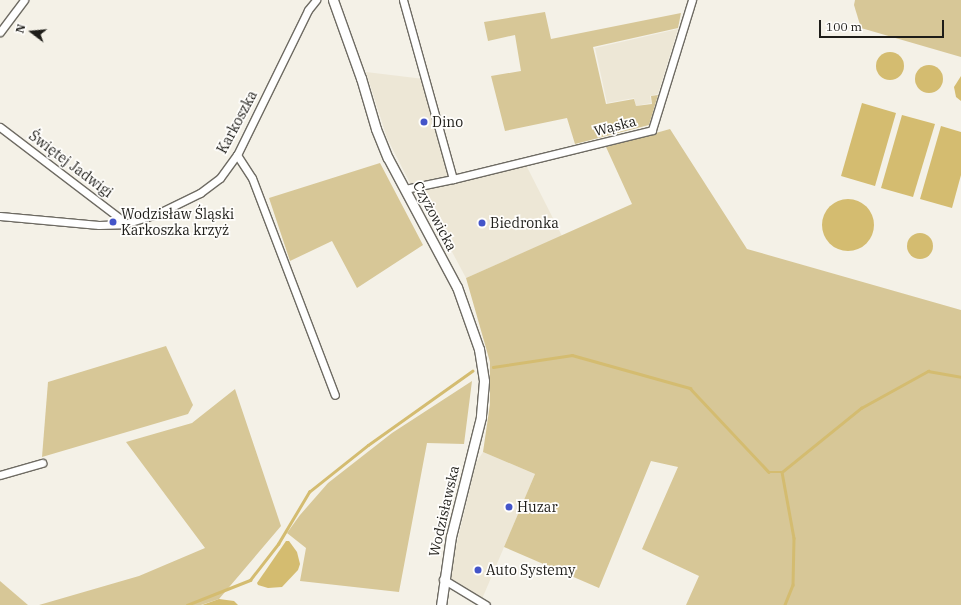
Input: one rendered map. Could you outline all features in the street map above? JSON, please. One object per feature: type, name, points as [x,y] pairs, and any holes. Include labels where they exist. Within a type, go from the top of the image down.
[{"type":"street","points":[[0,32],[24,0]]},
{"type":"street","name":"Karkoszka","points":[[0,216],[99,225],[124,224],[157,214],[200,193],[220,178],[237,155],[308,10],[316,0]]},
{"type":"street","name":"Czyżowicka","points":[[333,0],[361,78],[376,129],[405,189],[457,287],[479,349],[484,381],[481,417],[473,449]]},
{"type":"street","points":[[403,0],[453,179]]},
{"type":"street","name":"Wąska","points":[[405,189],[453,179],[652,130],[692,0]]},
{"type":"street","name":"Świętej Jadwigi","points":[[0,127],[122,220],[124,224]]},
{"type":"street","points":[[237,155],[252,178],[335,395]]},
{"type":"street","name":"Wodzisławska","points":[[441,605],[451,536],[473,449]]},
{"type":"street","points":[[0,476],[42,463]]},
{"type":"street","points":[[444,580],[486,605]]},
{"type":"shaded area","points":[[855,0],[961,0],[961,57],[861,28],[854,5]]},
{"type":"shaded area","points":[[545,12],[551,39],[681,13],[678,28],[593,47],[606,104],[634,99],[636,106],[652,104],[651,96],[658,95],[649,125],[575,144],[567,118],[505,131],[491,76],[521,71],[515,35],[488,41],[484,22]]},
{"type":"shaded area","points":[[678,29],[658,94],[650,96],[651,103],[636,106],[634,98],[607,103],[595,48]]},
{"type":"shaded area","points":[[890,52],[900,56],[904,66],[900,76],[890,80],[880,76],[876,66],[880,56]]},
{"type":"shaded area","points":[[929,65],[939,69],[943,79],[939,89],[929,93],[919,89],[915,79],[919,69]]},
{"type":"shaded area","points":[[366,72],[424,79],[449,175],[419,184],[410,183],[387,138]]},
{"type":"shaded area","points":[[961,76],[961,101],[956,97],[954,87]]},
{"type":"shaded area","points":[[862,103],[896,113],[875,186],[841,176]]},
{"type":"shaded area","points":[[902,115],[935,124],[913,197],[881,188]]},
{"type":"shaded area","points":[[941,126],[961,132],[961,175],[952,208],[920,199]]},
{"type":"shaded area","points":[[670,129],[747,249],[961,310],[961,605],[686,605],[699,576],[642,549],[678,467],[651,461],[599,588],[504,547],[535,474],[483,452],[490,404],[490,362],[466,278],[632,204],[606,147]]},
{"type":"shaded area","points":[[380,163],[423,245],[357,288],[332,241],[290,261],[269,198]]},
{"type":"shaded area","points":[[526,165],[562,236],[466,278],[419,190]]},
{"type":"shaded area","points":[[843,199],[853,199],[867,206],[874,220],[874,230],[867,244],[853,251],[843,251],[833,247],[826,240],[822,230],[822,220],[826,210],[833,203]]},
{"type":"shaded area","points":[[920,233],[929,237],[933,246],[929,255],[920,259],[911,255],[907,246],[911,237]]},
{"type":"shaded area","points":[[166,346],[193,405],[188,414],[42,457],[48,382]]},
{"type":"shaded area","points":[[472,381],[464,444],[427,443],[399,592],[300,581],[306,548],[287,533],[300,515],[328,483],[392,433]]},
{"type":"shaded area","points":[[235,389],[281,526],[219,599],[201,605],[39,605],[139,576],[205,548],[126,442],[192,423]]},
{"type":"shaded area","points":[[483,452],[535,474],[482,599],[453,581],[449,576],[476,463]]},
{"type":"shaded area","points":[[286,541],[289,541],[297,552],[300,564],[298,570],[282,587],[268,588],[258,585],[257,583]]},
{"type":"shaded area","points":[[0,581],[28,605],[0,605]]},
{"type":"shaded area","points":[[219,599],[234,601],[238,605],[202,605]]},
{"type":"waterway","points":[[493,367],[572,355],[690,388],[769,472],[782,472],[861,408],[928,371],[961,377]]},
{"type":"waterway","points":[[187,605],[250,580],[278,544],[309,492],[368,445],[472,371]]},
{"type":"waterway","points":[[782,472],[794,538],[793,585],[785,605]]},
{"type":"place","name":"Dino","points":[[424,122]]},
{"type":"place","name":"Wodzisław Śląski Karkoszka krzyż","points":[[113,222]]},
{"type":"place","name":"Biedronka","points":[[482,223]]},
{"type":"place","name":"Huzar","points":[[509,507]]},
{"type":"place","name":"Auto Systemy","points":[[478,570]]}]
